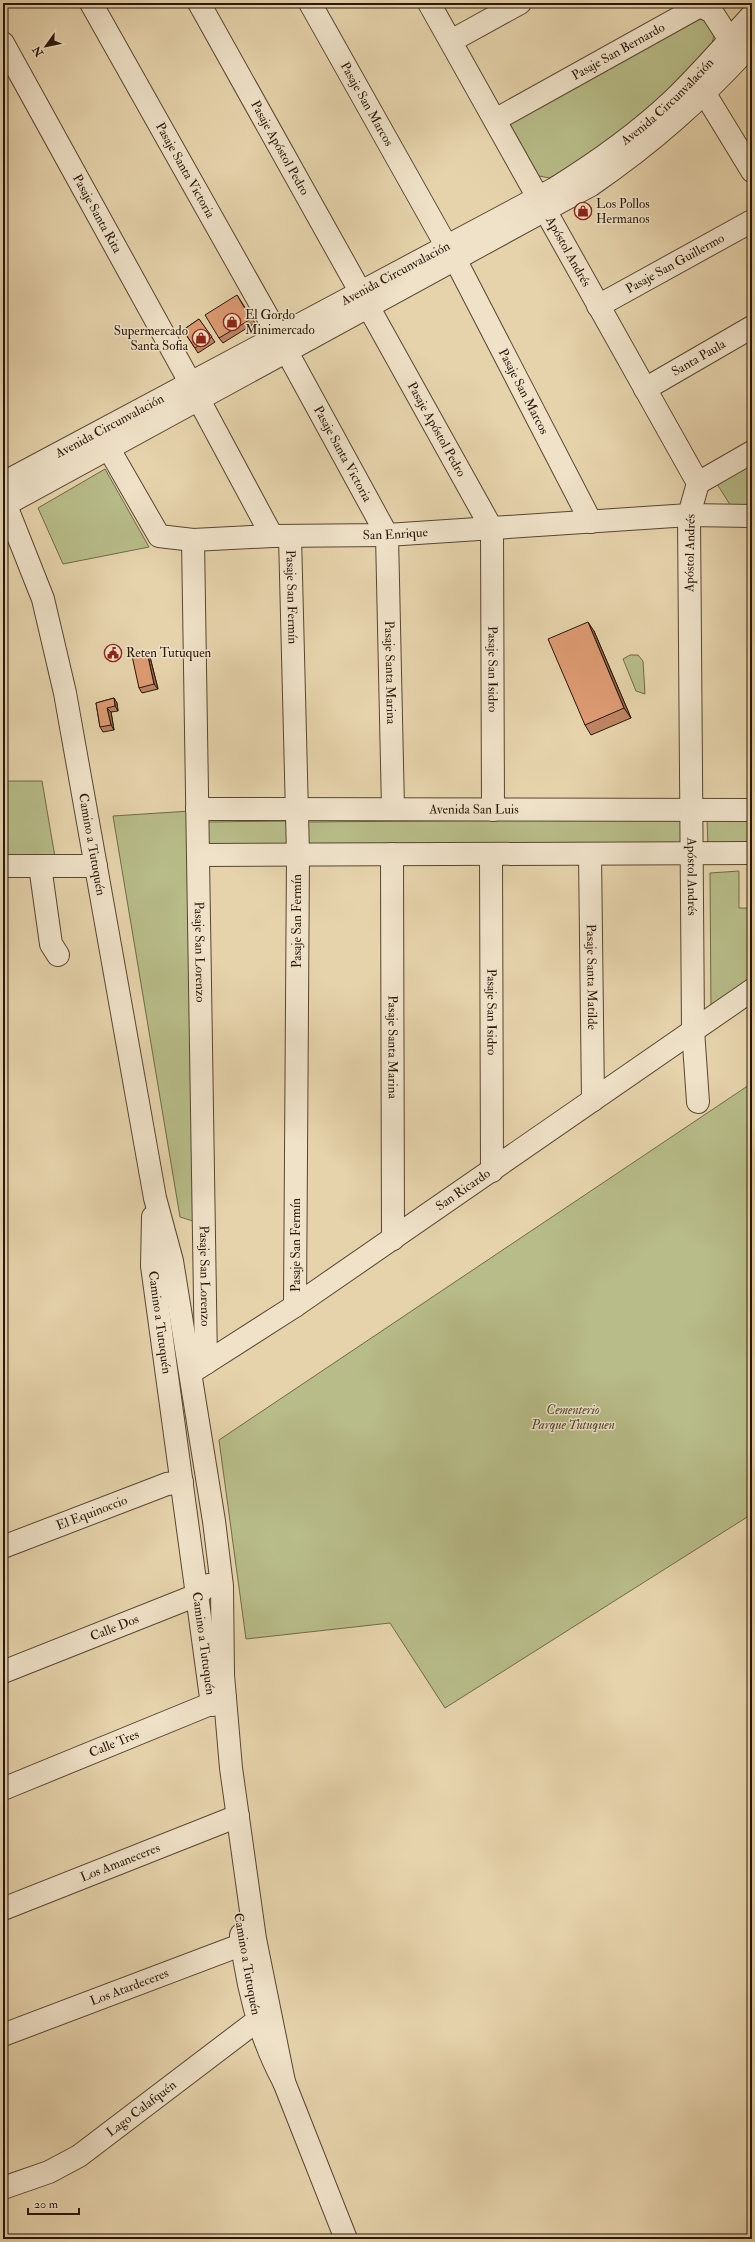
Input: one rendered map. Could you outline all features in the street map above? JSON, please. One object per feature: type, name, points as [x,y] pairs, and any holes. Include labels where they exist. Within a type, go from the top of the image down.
[{"type":"street","name":"Pasaje Santa Victoria","points":[[92,3],[283,344],[387,535]]},
{"type":"street","name":"Pasaje Apóstol Pedro","points":[[199,3],[492,529]]},
{"type":"street","name":"Pasaje San Marcos","points":[[310,3],[451,254],[590,522]]},
{"type":"street","name":"Apóstol Andrés","points":[[429,3],[698,483],[689,515],[693,1030],[698,1102]]},
{"type":"street","points":[[451,41],[520,3]]},
{"type":"street","name":"Pasaje San Bernardo","points":[[495,120],[700,6],[712,12],[730,40]]},
{"type":"street","name":"Avenida Circunvalación","points":[[542,205],[588,168],[641,129],[672,101],[752,15]]},
{"type":"street","name":"Pasaje Santa Rita","points":[[3,43],[195,392],[281,536]]},
{"type":"street","name":"Avenida Circunvalación","points":[[4,503],[104,440],[542,205],[619,166],[678,120],[705,94],[752,44]]},
{"type":"street","points":[[705,94],[752,171]]},
{"type":"street","name":"Pasaje San Guillermo","points":[[598,306],[752,221]]},
{"type":"street","name":"Santa Paula","points":[[645,389],[752,327]]},
{"type":"street","name":"Avenida Circunvalación","points":[[3,483],[104,440]]},
{"type":"street","name":"San Enrique","points":[[104,440],[159,536],[193,540],[281,536],[387,535],[689,515],[752,516]]},
{"type":"street","points":[[698,483],[752,452]]},
{"type":"street","name":"Camino a Tutuquén","points":[[4,503],[43,599],[66,693],[155,1198],[198,1368],[221,1574],[218,1700]]},
{"type":"street","name":"Pasaje San Isidro","points":[[492,529],[493,810]]},
{"type":"street","name":"Pasaje Santa Marina","points":[[387,535],[393,809]]},
{"type":"street","name":"Pasaje San Fermín","points":[[281,536],[298,854],[295,1306]]},
{"type":"street","name":"Pasaje San Lorenzo","points":[[193,540],[198,854],[198,1368]]},
{"type":"street","name":"Avenida San Luis","points":[[197,809],[752,810]]},
{"type":"street","points":[[198,854],[752,853]]},
{"type":"street","name":"Pasaje Santa Marina","points":[[392,854],[393,1239]]},
{"type":"street","name":"Pasaje San Isidro","points":[[491,854],[492,1171]]},
{"type":"street","name":"Pasaje Santa Matilde","points":[[590,854],[593,1100]]},
{"type":"street","points":[[3,866],[96,866]]},
{"type":"street","points":[[40,866],[51,944],[58,955]]},
{"type":"street","name":"San Ricardo","points":[[169,1383],[198,1368],[295,1306],[752,990]]},
{"type":"street","name":"Camino a Tutuquén","points":[[155,1198],[152,1266],[197,1594],[218,1700],[248,1942],[250,1996],[264,2018],[270,2056],[284,2082],[346,2239]]},
{"type":"street","name":"El Equinoccio","points":[[3,1547],[167,1484],[182,1482]]},
{"type":"street","points":[[187,1515],[214,1521]]},
{"type":"street","name":"Calle Dos","points":[[3,1672],[197,1594],[221,1574]]},
{"type":"street","name":"Calle Tres","points":[[3,1789],[218,1700]]},
{"type":"street","name":"Los Amaneceres","points":[[3,1909],[233,1818]]},
{"type":"street","name":"Los Atardeceres","points":[[3,2035],[248,1942]]},
{"type":"street","name":"Lago Calafquén","points":[[3,2188],[43,2175],[79,2156],[264,2018]]},
{"type":"green space","points":[[696,19],[707,20],[715,30],[711,49],[616,140],[550,178],[539,176],[510,124]]},
{"type":"green space","points":[[752,464],[752,511],[734,511],[717,484]]},
{"type":"green space","points":[[105,469],[149,547],[63,564],[38,508]]},
{"type":"green space","points":[[630,655],[638,655],[643,661],[645,694],[636,691],[623,659]]},
{"type":"green space","points":[[3,781],[42,781],[55,857],[3,856]]},
{"type":"green space","points":[[190,811],[193,1221],[180,1217],[113,816]]},
{"type":"green space","points":[[707,818],[752,818],[752,850],[708,850]]},
{"type":"green space","points":[[685,819],[684,849],[302,846],[302,822]]},
{"type":"green space","points":[[289,821],[289,851],[207,851],[207,822]]},
{"type":"green space","points":[[739,871],[739,908],[752,908],[752,981],[711,1011],[710,873]]},
{"type":"green space","name":"Cementerio Parque Tutuquen","points":[[752,1083],[752,1514],[445,1708],[390,1623],[246,1639],[219,1440]]},
{"type":"building","name":"El Gordo Minimercado","points":[[237,295],[251,319],[219,338],[205,315]]},
{"type":"building","name":"Supermercado Santa Sofia","points":[[199,319],[212,337],[195,348],[183,330]]},
{"type":"building","points":[[588,622],[624,708],[585,725],[548,639]]},
{"type":"building","points":[[147,652],[154,684],[139,688],[132,656]]},
{"type":"building","points":[[114,698],[115,706],[107,708],[111,725],[100,727],[96,703]]},
{"type":"place","name":"Los Pollos Hermanos","points":[[583,211]]},
{"type":"place","name":"El Gordo Minimercado","points":[[232,322]]},
{"type":"place","name":"Supermercado Santa Sofia","points":[[201,338]]},
{"type":"place","name":"Reten Tutuquen","points":[[113,653]]}]
